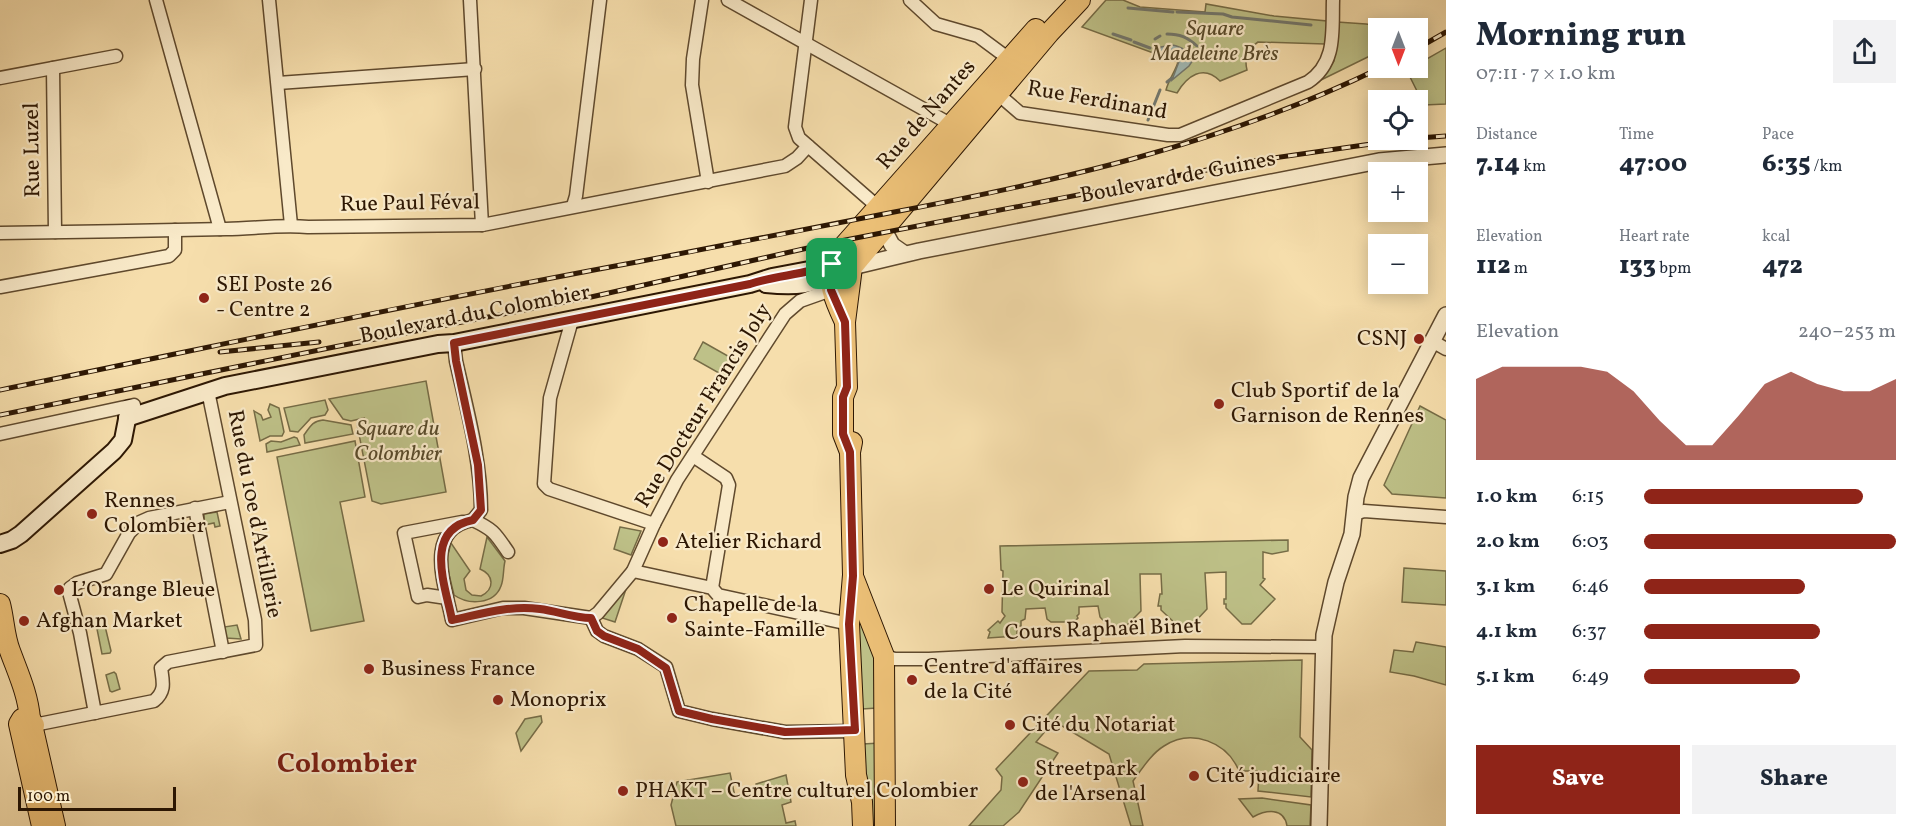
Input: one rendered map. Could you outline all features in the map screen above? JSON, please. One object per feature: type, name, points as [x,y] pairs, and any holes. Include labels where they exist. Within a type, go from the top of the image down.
[{"type":"main road","name":"Rue de Nantes","points":[[831,277],[838,252],[1062,0]]},
{"type":"main road","name":"Rue de Nantes","points":[[858,260],[1080,0]]},
{"type":"main road","points":[[845,322],[831,277],[858,260]]},
{"type":"main road","points":[[858,260],[845,322],[847,387],[853,396],[855,430],[850,452],[853,576],[849,624],[856,774],[862,802],[863,826]]},
{"type":"main road","name":"Boulevard du Colombier","points":[[131,412],[208,391],[416,348],[572,320],[750,284],[772,277],[816,269],[831,277]]},
{"type":"main road","name":"Boulevard du Colombier","points":[[750,284],[796,286],[831,277]]},
{"type":"main road","points":[[0,544],[21,534],[114,451],[123,440],[131,412]]},
{"type":"main road","points":[[853,576],[884,656],[885,826]]},
{"type":"main road","points":[[0,604],[9,648],[21,676],[29,706],[28,725],[42,826]]},
{"type":"main road","points":[[0,647],[28,725],[55,826]]},
{"type":"street","points":[[156,0],[220,230]]},
{"type":"street","points":[[269,0],[291,225]]},
{"type":"street","points":[[470,0],[482,225]]},
{"type":"street","points":[[573,206],[600,0]]},
{"type":"street","points":[[702,0],[693,59],[692,85],[708,182]]},
{"type":"street","points":[[728,0],[952,124]]},
{"type":"street","points":[[812,0],[795,127],[799,138],[878,207]]},
{"type":"street","points":[[910,0],[936,24],[978,36],[1009,59]]},
{"type":"street","name":"Rue Ferdinand","points":[[998,94],[1020,112],[1138,131],[1180,135],[1308,82],[1321,73],[1330,53],[1333,0]]},
{"type":"street","points":[[0,78],[116,56]]},
{"type":"street","name":"Rue Luzel","points":[[53,68],[55,232]]},
{"type":"street","points":[[278,83],[475,69]]},
{"type":"street","name":"Rue Paul Féval","points":[[0,233],[220,230],[278,228],[291,225],[308,227],[482,225],[785,166],[797,158],[808,146]]},
{"type":"street","name":"Boulevard de Guines","points":[[858,260],[919,251],[1379,161],[1446,155]]},
{"type":"street","points":[[0,287],[169,256],[175,250],[175,230]]},
{"type":"street","points":[[884,230],[892,245],[902,252]]},
{"type":"street","name":"Boulevard de Guines","points":[[858,260],[886,250],[919,251]]},
{"type":"street","name":"Rue Docteur Francis Joly","points":[[591,618],[598,613],[633,571],[677,480],[793,306],[831,277]]},
{"type":"street","name":"Rue Docteur Francis Joly","points":[[781,286],[791,294],[793,306]]},
{"type":"street","points":[[1319,826],[1323,647],[1335,582],[1352,534],[1356,497],[1361,478],[1439,345],[1446,315]]},
{"type":"street","points":[[572,320],[550,398],[544,484],[549,489],[654,524]]},
{"type":"street","points":[[454,343],[478,465],[481,510],[449,533],[440,552],[441,570],[452,620],[502,608],[542,609],[574,617],[591,618],[597,631],[604,636],[638,649],[666,668],[679,711],[785,732],[855,730]]},
{"type":"street","name":"Rue du 10e d'Artillerie","points":[[208,391],[255,620],[256,645],[223,652]]},
{"type":"street","points":[[0,434],[92,414],[131,412]]},
{"type":"street","points":[[693,456],[726,478],[729,485],[712,588]]},
{"type":"street","points":[[95,713],[70,588],[77,583],[106,574],[129,533],[140,522],[149,518],[230,502]]},
{"type":"street","points":[[28,725],[154,701],[161,694],[164,686],[161,668],[168,662],[223,652],[195,508]]},
{"type":"street","points":[[1354,514],[1364,511],[1446,517]]},
{"type":"street","points":[[447,598],[423,596],[404,533],[468,521],[489,527],[508,552]]},
{"type":"street","points":[[633,571],[712,588],[718,595],[849,624]]},
{"type":"street","name":"Cours Raphaël Binet","points":[[884,656],[895,659],[951,658],[1185,646],[1323,647]]},
{"type":"green space","name":"Square Madeleine Brès","points":[[1106,0],[1123,0],[1140,7],[1205,12],[1206,4],[1274,16],[1327,21],[1325,44],[1258,42],[1247,54],[1247,70],[1220,81],[1208,73],[1196,74],[1177,93],[1166,90],[1178,62],[1082,27]]},
{"type":"green space","points":[[1337,22],[1368,24],[1368,57],[1321,80],[1334,61]]},
{"type":"green space","points":[[1446,48],[1446,104],[1428,105],[1428,90],[1416,90],[1410,78],[1428,78],[1428,58]]},
{"type":"green space","points":[[703,342],[735,360],[726,377],[694,359]]},
{"type":"green space","name":"Square du Colombier","points":[[426,381],[446,492],[381,504],[372,501],[357,424],[364,423],[364,418],[351,421],[343,419],[329,399]]},
{"type":"green space","points":[[325,400],[328,410],[325,415],[311,418],[298,432],[290,431],[284,408]]},
{"type":"green space","points":[[270,404],[279,408],[284,432],[282,436],[270,436],[260,441],[254,411],[261,415],[263,420],[271,417],[268,410]]},
{"type":"green space","points":[[1420,406],[1446,420],[1446,498],[1392,494],[1384,485]]},
{"type":"green space","points":[[323,420],[351,425],[353,434],[305,443],[304,435],[310,427]]},
{"type":"green space","points":[[294,437],[300,445],[267,452],[266,444],[271,441],[281,442]]},
{"type":"green space","points":[[355,441],[365,497],[340,502],[364,621],[311,631],[277,457]]},
{"type":"green space","points":[[217,512],[220,526],[215,527],[214,523],[204,525],[204,514]]},
{"type":"green space","points":[[620,527],[641,531],[631,555],[614,549]]},
{"type":"green space","points":[[487,537],[505,561],[503,580],[498,592],[487,600],[473,602],[454,595],[446,562],[451,543],[470,571],[464,579],[466,590],[472,595],[481,596],[491,586],[490,578],[480,569]]},
{"type":"green space","points":[[1288,540],[1288,551],[1272,554],[1263,552],[1263,578],[1265,579],[1260,585],[1275,599],[1251,624],[1242,624],[1224,604],[1226,572],[1205,573],[1207,609],[1192,625],[1177,625],[1161,610],[1161,606],[1158,606],[1160,594],[1162,594],[1161,574],[1140,574],[1141,611],[1126,626],[1109,627],[1100,617],[1098,606],[1079,607],[1078,618],[1074,622],[1051,622],[1047,619],[1045,608],[1026,609],[1025,619],[1021,621],[1021,626],[1017,626],[1017,636],[988,638],[990,632],[988,630],[998,621],[1000,623],[1005,616],[1002,612],[1003,571],[1001,570],[1000,546]]},
{"type":"green space","points":[[1404,568],[1446,571],[1446,605],[1402,602]]},
{"type":"green space","points":[[625,587],[615,622],[599,617]]},
{"type":"green space","points":[[858,599],[874,641],[877,708],[862,709]]},
{"type":"green space","points":[[237,625],[241,639],[226,638],[224,627]]},
{"type":"green space","points":[[105,626],[111,651],[102,654],[97,629]]},
{"type":"green space","points":[[1416,642],[1446,647],[1446,685],[1390,672],[1394,650],[1413,652]]},
{"type":"green space","points":[[1302,660],[1300,737],[1312,750],[1311,797],[1258,791],[1259,771],[1239,771],[1226,752],[1217,746],[1197,738],[1186,738],[1159,749],[1133,781],[1143,826],[1131,826],[1109,754],[1054,721],[1036,742],[1058,753],[1019,812],[1003,826],[969,826],[1001,790],[1002,777],[996,769],[1089,671],[1137,670],[1144,664]]},
{"type":"green space","points":[[114,672],[120,689],[112,692],[106,675]]},
{"type":"green space","points":[[541,716],[542,722],[521,751],[516,733],[525,719]]},
{"type":"green space","points":[[880,743],[881,826],[869,826],[863,773],[863,744]]},
{"type":"green space","points":[[730,773],[735,797],[757,793],[756,784],[786,775],[791,802],[782,805],[786,823],[795,821],[796,826],[676,826],[671,805],[677,782]]},
{"type":"green space","points":[[1262,798],[1311,805],[1310,826],[1287,826],[1282,816],[1274,812],[1253,817],[1239,799]]},
{"type":"water","points":[[1172,45],[1184,50],[1193,60],[1172,80],[1180,59],[1158,51],[1161,47]]},
{"type":"waterway","points":[[1128,8],[1173,12]]},
{"type":"waterway","points":[[1177,12],[1223,14],[1232,17],[1311,25]]},
{"type":"waterway","points":[[1113,34],[1131,40]]},
{"type":"waterway","points":[[1167,34],[1183,37],[1197,46]]},
{"type":"waterway","points":[[1155,39],[1160,36]]},
{"type":"waterway","points":[[1134,42],[1150,48]]},
{"type":"waterway","points":[[1167,82],[1172,78]]},
{"type":"waterway","points":[[1148,120],[1160,90]]},
{"type":"railway","points":[[1428,42],[1446,32]]},
{"type":"railway","points":[[0,390],[477,292],[1015,188],[1201,139],[1321,95],[1368,73]]},
{"type":"railway","points":[[1428,137],[1446,136]]},
{"type":"railway","points":[[0,415],[591,297],[830,243],[1253,161],[1368,144]]},
{"type":"railway","points":[[220,352],[319,342]]},
{"type":"place","name":"SEI Poste 26 - Centre 2","points":[[204,298]]},
{"type":"place","name":"CSNJ","points":[[1419,339]]},
{"type":"place","name":"Club Sportif de la Garnison de Rennes","points":[[1219,404]]},
{"type":"place","name":"Rennes Colombier","points":[[92,514]]},
{"type":"place","name":"Atelier Richard","points":[[663,542]]},
{"type":"place","name":"Le Quirinal","points":[[989,589]]},
{"type":"place","name":"L’Orange Bleue","points":[[59,590]]},
{"type":"place","name":"Chapelle de la Sainte-Famille","points":[[672,618]]},
{"type":"place","name":"Afghan Market","points":[[24,621]]},
{"type":"place","name":"Business France","points":[[369,669]]},
{"type":"place","name":"Centre d'affaires de la Cité","points":[[912,680]]},
{"type":"place","name":"Monoprix","points":[[498,700]]},
{"type":"place","name":"Cité du Notariat","points":[[1010,725]]},
{"type":"place","name":"Cité judiciaire","points":[[1194,776]]},
{"type":"place","name":"Streetpark de l'Arsenal","points":[[1023,782]]},
{"type":"place","name":"PHAKT – Centre culturel Colombier","points":[[623,791]]},
{"type":"district","name":"Colombier","points":[[347,764]]},
{"type":"route","points":[[832,264],[831,290],[845,322],[847,387],[843,397],[843,434],[850,452],[853,576],[849,624],[855,730],[785,732],[679,711],[666,668],[638,649],[604,636],[597,631],[591,618],[574,617],[542,609],[502,608],[452,620],[441,570],[440,552],[449,533],[463,522],[473,520],[481,510],[478,465],[454,343],[750,284],[832,264]]}]
